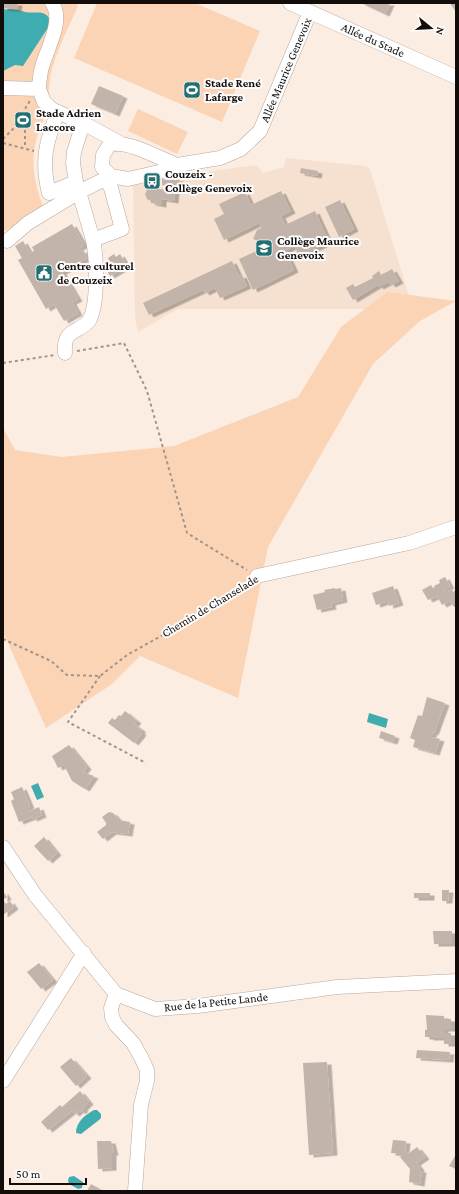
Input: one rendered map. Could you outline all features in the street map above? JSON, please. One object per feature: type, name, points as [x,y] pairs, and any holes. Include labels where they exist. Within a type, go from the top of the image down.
[{"type":"street","points":[[36,89],[56,26],[57,16],[52,3]]},
{"type":"street","name":"Allée du Stade","points":[[290,3],[456,77]]},
{"type":"street","name":"Allée Maurice Genevoix","points":[[108,177],[128,179],[159,172],[178,165],[220,158],[241,149],[260,131],[310,12]]},
{"type":"street","points":[[3,88],[36,89],[48,106],[58,112],[83,123],[120,143],[140,149],[178,165]]},
{"type":"street","points":[[58,112],[47,142],[45,153],[45,169],[49,193],[77,187],[108,177]]},
{"type":"street","points":[[65,353],[67,338],[69,335],[84,326],[89,320],[94,302],[96,252],[77,187],[73,163],[74,152],[83,123]]},
{"type":"street","points":[[93,240],[122,229],[108,177],[102,167],[103,155],[110,144],[120,143]]},
{"type":"street","points":[[7,241],[28,223],[77,187]]},
{"type":"street","name":"Chemin de Chanselade","points":[[257,576],[409,543],[456,527]]},
{"type":"street","points":[[3,846],[35,895],[116,994],[111,1008],[112,1017],[133,1043],[142,1057],[147,1070],[147,1081],[141,1105],[134,1191]]},
{"type":"street","points":[[3,1081],[84,953]]},
{"type":"street","name":"Rue de la Petite Lande","points":[[116,994],[155,1009],[198,1006],[337,987],[456,982]]},
{"type":"path","points":[[3,139],[19,123],[18,118],[29,103],[36,89]]},
{"type":"path","points":[[22,114],[28,116],[28,120],[25,124],[25,148]]},
{"type":"path","points":[[19,123],[25,124]]},
{"type":"path","points":[[3,143],[34,151]]},
{"type":"path","points":[[3,363],[124,342],[147,391],[186,533],[257,576]]},
{"type":"path","name":"Chemin de Chanselade","points":[[146,763],[68,722],[100,676],[127,655],[206,610],[257,576]]},
{"type":"path","points":[[3,639],[51,662],[67,675],[100,676]]},
{"type":"shaded area","name":"Stade Adrien Laccore","points":[[3,3],[77,3],[78,6],[61,43],[51,72],[48,107],[34,149],[35,179],[44,209],[3,232]]},
{"type":"shaded area","name":"Stade René Lafarge","points":[[97,3],[195,3],[260,31],[222,122],[74,58]]},
{"type":"shaded area","points":[[138,109],[188,132],[177,154],[128,131]]},
{"type":"shaded area","name":"Collège Maurice Genevoix","points":[[286,158],[366,166],[370,169],[413,309],[178,309],[138,332],[135,319],[133,183],[162,187],[163,180],[191,180],[202,177],[203,172],[257,165],[263,173],[284,167]]},
{"type":"shaded area","points":[[387,292],[456,301],[420,321],[373,364],[268,547],[238,698],[140,656],[112,684],[46,728],[3,632],[3,428],[15,450],[62,457],[174,446],[298,397],[341,327]]},
{"type":"water","points":[[3,9],[44,13],[47,15],[51,23],[23,66],[15,65],[3,71]]},
{"type":"water","points":[[369,713],[388,719],[386,728],[367,722]]},
{"type":"water","points":[[38,783],[44,797],[37,800],[31,786]]},
{"type":"water","points":[[97,1110],[101,1114],[101,1118],[81,1134],[76,1133],[79,1122],[87,1114]]},
{"type":"water","points":[[74,1176],[83,1182],[82,1188],[78,1189],[69,1184],[69,1177]]},
{"type":"building","points":[[3,3],[18,3],[17,9],[3,8]]},
{"type":"building","points":[[361,3],[390,3],[385,14]]},
{"type":"building","points":[[450,3],[456,3],[456,12],[451,5]]},
{"type":"building","points":[[99,86],[123,96],[115,114],[91,104]]},
{"type":"building","points":[[301,168],[318,171],[317,176],[300,173]]},
{"type":"building","points":[[169,178],[179,179],[178,187],[162,185],[162,179],[168,180]]},
{"type":"building","points":[[152,188],[175,191],[174,201],[162,199],[162,205],[151,203],[145,194],[147,190]]},
{"type":"building","points":[[281,191],[291,211],[281,216],[285,225],[315,211],[329,242],[299,256],[294,246],[285,251],[294,270],[253,290],[239,259],[265,247],[264,244],[253,239],[257,230],[261,228],[259,223],[224,240],[214,219],[224,214],[219,204],[245,192],[251,205]]},
{"type":"building","points":[[340,200],[354,229],[339,237],[325,207]]},
{"type":"building","name":"Centre culturel de Couzeix","points":[[72,224],[84,245],[79,248],[87,258],[62,272],[78,299],[72,302],[78,313],[64,321],[54,304],[46,309],[18,260],[22,258],[15,246],[23,241],[30,253],[34,251],[32,247]]},
{"type":"building","points":[[114,254],[116,257],[120,254],[127,266],[110,276],[104,266],[110,262],[108,258]]},
{"type":"building","points":[[232,261],[239,276],[242,275],[247,286],[220,298],[215,288],[205,293],[203,290],[149,315],[143,303]]},
{"type":"building","points":[[392,269],[399,281],[391,285],[389,282],[379,287],[378,285],[353,300],[346,288],[353,284],[355,287],[373,278],[372,276],[379,271],[381,275]]},
{"type":"building","points":[[445,577],[450,586],[444,590],[445,593],[452,589],[453,592],[456,590],[456,606],[454,607],[450,601],[442,605],[437,596],[428,600],[422,590],[431,585],[433,588],[435,587],[434,586],[440,583],[439,580]]},
{"type":"building","points":[[393,586],[399,603],[389,606],[388,601],[376,605],[372,593]]},
{"type":"building","points":[[341,588],[343,600],[331,603],[332,607],[317,610],[313,595],[325,592],[324,590]]},
{"type":"building","points":[[427,697],[445,703],[434,733],[433,732],[431,737],[440,739],[435,753],[413,747],[415,740],[410,738],[418,715],[422,716]]},
{"type":"building","points":[[125,711],[137,721],[134,724],[142,730],[140,731],[142,733],[134,743],[108,723],[112,718],[115,720],[119,715],[121,716]]},
{"type":"building","points":[[381,731],[395,736],[393,742],[379,738]]},
{"type":"building","points":[[69,745],[87,767],[83,772],[94,776],[85,789],[72,781],[64,765],[58,768],[52,756]]},
{"type":"building","points":[[22,787],[30,806],[28,807],[30,811],[39,807],[42,815],[33,819],[32,817],[19,822],[11,801],[14,799],[11,792]]},
{"type":"building","points":[[109,812],[113,813],[119,820],[130,822],[128,834],[112,832],[103,839],[97,832],[106,825],[102,817]]},
{"type":"building","points":[[44,837],[57,853],[48,861],[34,846]]},
{"type":"building","points":[[442,890],[449,890],[448,901],[442,901]]},
{"type":"building","points":[[3,891],[7,897],[3,900]]},
{"type":"building","points":[[414,893],[430,893],[430,898],[414,898]]},
{"type":"building","points":[[3,900],[6,904],[10,901],[14,907],[3,915]]},
{"type":"building","points":[[433,931],[452,931],[452,944],[434,944]]},
{"type":"building","points":[[39,963],[53,980],[41,989],[27,972]]},
{"type":"building","points":[[426,1015],[444,1016],[444,1019],[451,1019],[451,1029],[444,1029],[444,1033],[451,1033],[451,1044],[444,1044],[444,1038],[425,1037],[425,1030],[427,1030]]},
{"type":"building","points":[[417,1050],[450,1052],[449,1060],[416,1058]]},
{"type":"building","points":[[71,1058],[87,1076],[76,1086],[60,1067]]},
{"type":"building","points":[[327,1062],[333,1153],[309,1155],[303,1063]]},
{"type":"building","points":[[80,1091],[89,1102],[83,1108],[84,1109],[75,1114],[72,1111],[48,1130],[41,1122],[60,1105],[62,1107]]},
{"type":"building","points":[[393,1140],[406,1141],[405,1151],[409,1153],[417,1147],[425,1157],[416,1163],[420,1168],[419,1170],[422,1170],[420,1184],[409,1182],[410,1169],[400,1157],[402,1155],[391,1153]]},
{"type":"building","points":[[97,1141],[111,1141],[114,1153],[112,1153],[112,1168],[98,1169]]},
{"type":"building","points":[[455,1156],[456,1157],[456,1169],[449,1166]]},
{"type":"building","points":[[91,1184],[98,1188],[96,1191],[87,1191]]},
{"type":"place","name":"Stade René Lafarge","points":[[192,90]]},
{"type":"place","name":"Stade Adrien Laccore","points":[[23,120]]},
{"type":"place","name":"Couzeix - Collège Genevoix","points":[[152,181]]},
{"type":"place","name":"Collège Maurice Genevoix","points":[[264,248]]},
{"type":"place","name":"Centre culturel de Couzeix","points":[[44,273]]}]
